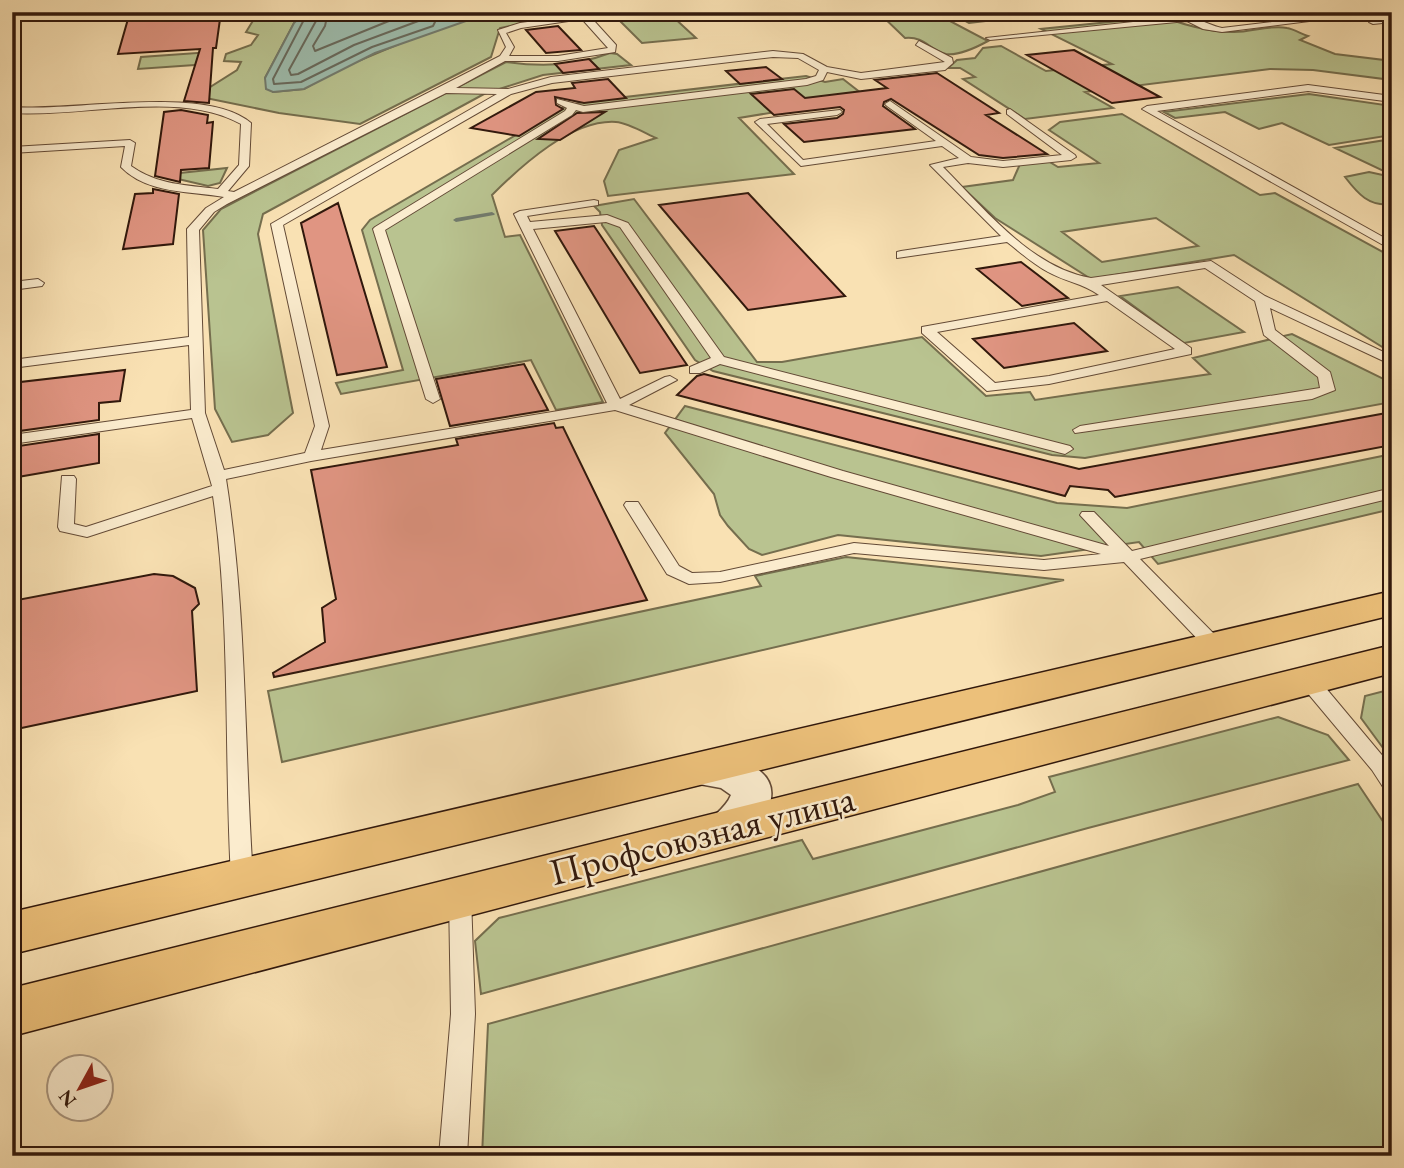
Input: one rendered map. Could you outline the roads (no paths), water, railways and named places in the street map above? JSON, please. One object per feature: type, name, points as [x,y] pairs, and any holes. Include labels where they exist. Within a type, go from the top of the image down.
[{"type":"main road","name":"Профсоюзная улица","points":[[12,933],[1392,603]]},
{"type":"main road","name":"Профсоюзная улица","points":[[12,1012],[1392,659]]},
{"type":"street","points":[[698,769],[733,774],[749,784],[753,794],[750,807],[741,818],[724,830]]},
{"type":"lane","points":[[1174,12],[1206,27],[1222,30],[1368,13]]},
{"type":"lane","points":[[12,150],[130,143],[126,167],[132,172],[176,186],[227,194],[444,90],[503,58],[510,47],[501,33],[511,27],[570,21],[583,14],[613,47],[612,50],[588,56],[558,59],[503,58]]},
{"type":"lane","points":[[990,38],[1187,19]]},
{"type":"lane","points":[[1373,22],[1392,20]]},
{"type":"lane","points":[[311,456],[322,426],[277,224],[508,92],[521,88],[564,78],[773,54],[800,56],[824,69],[861,76],[944,67],[949,63],[949,60],[919,43]]},
{"type":"lane","points":[[433,399],[379,229],[569,113],[572,108],[564,103],[583,109],[807,82],[820,78],[824,69]]},
{"type":"lane","points":[[521,88],[545,97]]},
{"type":"lane","points":[[1392,99],[1308,89],[1147,110],[1217,146],[1392,247]]},
{"type":"lane","points":[[444,90],[508,92]]},
{"type":"lane","points":[[890,104],[968,160]]},
{"type":"lane","points":[[12,110],[51,112],[167,105],[224,112],[239,117],[246,123],[244,166],[227,194],[193,229],[198,413],[219,482],[228,543],[238,716],[236,780],[242,878]]},
{"type":"lane","points":[[837,112],[760,122],[801,163],[945,143]]},
{"type":"lane","points":[[1010,113],[1071,157],[1003,164],[968,160],[935,165],[1010,238],[1063,276],[1090,282],[1207,264],[1261,299],[1392,361]]},
{"type":"lane","points":[[594,202],[520,214],[616,406],[837,474],[1128,557]]},
{"type":"lane","points":[[526,226],[607,218],[624,225],[719,360]]},
{"type":"lane","points":[[901,255],[1010,238]]},
{"type":"lane","points":[[1090,282],[1186,351],[1049,380],[992,388],[927,330],[1109,296]]},
{"type":"lane","points":[[12,286],[38,283]]},
{"type":"lane","points":[[1080,430],[1312,395],[1328,390],[1325,375],[1269,332],[1261,299]]},
{"type":"lane","points":[[12,364],[195,340]]},
{"type":"lane","points":[[695,370],[719,360],[1065,449]]},
{"type":"lane","points":[[68,479],[66,527],[87,532],[219,482],[311,456],[616,406],[670,380]]},
{"type":"lane","points":[[12,440],[198,413]]},
{"type":"lane","points":[[632,505],[673,570],[689,579],[720,577],[854,548],[1044,565],[1128,557],[1392,493]]},
{"type":"lane","points":[[1088,515],[1214,645]]},
{"type":"lane","points":[[1307,679],[1379,765],[1392,785]]},
{"type":"lane","points":[[453,1156],[463,1014],[460,897]]},
{"type":"water","points":[[305,12],[414,13],[455,17],[466,21],[375,53],[304,89],[273,92],[266,89],[265,78],[294,23]]},
{"type":"waterway","points":[[456,220],[492,214]]}]
